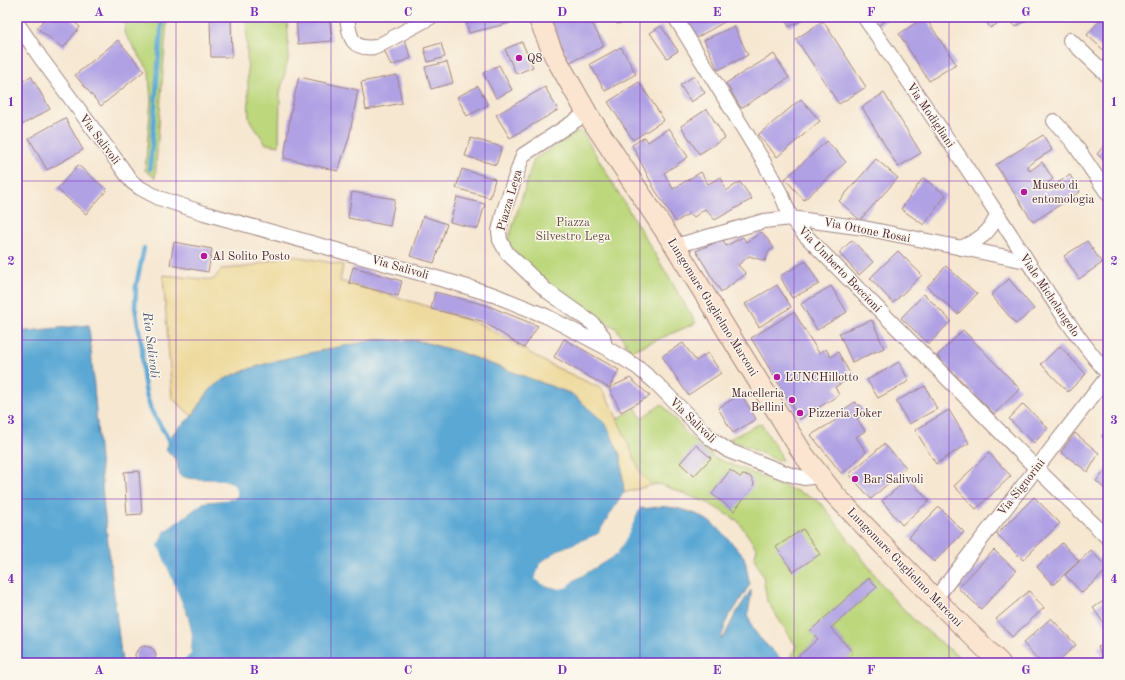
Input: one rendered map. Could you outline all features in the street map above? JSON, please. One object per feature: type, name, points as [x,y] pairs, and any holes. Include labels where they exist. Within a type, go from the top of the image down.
[{"type":"street","points":[[347,17],[350,36],[359,46],[367,48],[376,46],[431,17]]},
{"type":"street","name":"Lungomare Guglielmo Marconi","points":[[538,17],[554,55],[587,113],[675,246],[803,454],[835,495],[934,599],[1000,663]]},
{"type":"street","name":"Via Umberto Boccioni","points":[[675,17],[762,159],[782,196],[791,218],[804,234],[1036,468],[1108,538]]},
{"type":"street","name":"Via Modigliani","points":[[864,17],[997,213]]},
{"type":"street","name":"Via Salivoli","points":[[17,23],[40,57],[132,182],[140,188],[159,198],[256,228],[494,295],[546,316],[605,347],[637,367],[656,383],[706,434],[729,451],[788,474],[804,478],[819,476]]},
{"type":"street","points":[[1070,40],[1108,76]]},
{"type":"street","name":"Piazza Lega","points":[[587,113],[523,155],[504,210],[499,231],[500,240],[507,253],[547,291],[592,323],[603,336],[605,347]]},
{"type":"street","points":[[1054,121],[1073,142],[1108,194]]},
{"type":"street","points":[[961,248],[973,243],[989,230],[997,213]]},
{"type":"street","name":"Viale Michelangelo","points":[[997,213],[1026,261],[1090,353],[1108,375]]},
{"type":"street","name":"Via Ottone Rosai","points":[[675,246],[764,221],[791,218],[864,228],[1026,261]]},
{"type":"street","name":"Via Signorini","points":[[934,599],[1108,375]]},
{"type":"green space","points":[[126,17],[167,17],[155,178],[145,170],[151,102],[149,71],[124,32]]},
{"type":"green space","points":[[246,17],[287,17],[289,56],[280,93],[279,146],[266,144],[249,119]]},
{"type":"green space","name":"Piazza Silvestro Lega","points":[[581,130],[696,323],[631,351],[616,328],[550,288],[507,244],[534,159]]},
{"type":"green space","points":[[662,404],[688,435],[715,458],[814,498],[824,507],[889,594],[915,621],[966,663],[842,663],[853,653],[831,628],[876,587],[869,578],[811,631],[818,639],[791,663],[788,663],[796,646],[767,601],[763,576],[754,558],[757,549],[738,521],[708,503],[659,484],[652,485],[641,474],[617,419],[636,408],[641,418]]},
{"type":"green space","points":[[761,423],[780,454],[782,460],[777,460],[729,439]]},
{"type":"sand","points":[[289,255],[343,265],[340,281],[420,304],[483,325],[547,363],[602,389],[613,409],[641,474],[652,485],[624,493],[621,457],[572,394],[456,351],[419,341],[376,340],[285,359],[235,374],[212,388],[192,416],[172,398],[163,275],[213,280],[222,269],[247,267]]},
{"type":"water","points":[[89,325],[104,509],[122,663],[17,663],[17,332]]},
{"type":"water","points":[[376,340],[419,341],[456,351],[572,394],[606,424],[621,457],[624,493],[598,534],[561,549],[540,563],[536,579],[545,585],[554,588],[569,585],[617,554],[640,508],[664,507],[681,509],[702,517],[711,523],[744,557],[750,584],[732,613],[729,614],[721,638],[724,637],[735,615],[751,590],[749,617],[754,631],[784,663],[181,663],[191,654],[192,634],[188,617],[157,545],[165,531],[204,502],[233,499],[237,496],[233,483],[220,480],[192,479],[179,475],[177,461],[166,449],[171,437],[176,430],[197,410],[211,389],[223,380],[264,364],[314,352]]},
{"type":"pier","points":[[177,474],[187,479],[223,480],[233,483],[237,491],[237,496],[233,499],[204,502],[165,531],[158,545],[188,617],[192,634],[191,654],[181,663],[180,662],[189,653],[190,635],[186,618],[156,545],[164,530],[203,501],[233,497],[235,491],[231,485],[223,482],[187,481],[178,477]]},
{"type":"pier","points":[[624,493],[625,494],[599,536],[562,551],[541,564],[538,578],[545,584],[560,587],[567,585],[572,579],[616,553],[638,507],[640,508],[627,537],[617,554],[573,581],[568,587],[560,589],[544,585],[535,579],[540,563],[561,549],[598,534]]},
{"type":"building","points":[[46,17],[68,17],[80,27],[63,48],[37,28]]},
{"type":"building","points":[[210,17],[231,17],[232,57],[211,57]]},
{"type":"building","points":[[296,17],[329,17],[332,41],[298,44]]},
{"type":"building","points":[[465,17],[509,17],[510,23],[469,33]]},
{"type":"building","points":[[554,17],[589,17],[604,46],[570,62],[549,20]]},
{"type":"building","points":[[616,17],[642,17],[642,18],[617,24]]},
{"type":"building","points":[[684,17],[733,17],[696,38]]},
{"type":"building","points":[[784,17],[808,17],[789,27]]},
{"type":"building","points":[[872,17],[891,17],[878,26]]},
{"type":"building","points":[[925,17],[956,64],[929,81],[899,34]]},
{"type":"building","points":[[984,17],[1009,17],[990,28]]},
{"type":"building","points":[[1009,17],[1032,17],[1015,27]]},
{"type":"building","points":[[1103,17],[1108,17],[1108,54],[1087,35]]},
{"type":"building","points":[[823,21],[866,87],[839,104],[796,39]]},
{"type":"building","points":[[661,26],[678,51],[667,58],[650,33]]},
{"type":"building","points":[[734,26],[748,55],[718,70],[704,40]]},
{"type":"building","points":[[404,39],[411,58],[391,66],[383,47]]},
{"type":"building","points":[[118,40],[144,71],[101,106],[75,75]]},
{"type":"building","name":"Q8","points":[[522,42],[533,67],[516,74],[505,49]]},
{"type":"building","points":[[441,43],[445,57],[428,62],[424,48]]},
{"type":"building","points":[[621,47],[636,74],[605,91],[590,64]]},
{"type":"building","points":[[774,54],[789,78],[741,108],[726,83]]},
{"type":"building","points":[[447,62],[453,83],[431,89],[425,67]]},
{"type":"building","points":[[17,64],[22,72],[17,74]]},
{"type":"building","points":[[499,65],[512,90],[496,98],[483,73]]},
{"type":"building","points":[[397,75],[402,103],[366,110],[361,82]]},
{"type":"building","points":[[31,76],[50,109],[20,126],[17,120],[17,85]]},
{"type":"building","points":[[694,76],[705,93],[691,102],[680,85]]},
{"type":"building","points":[[299,77],[358,90],[349,138],[338,171],[284,158],[291,111]]},
{"type":"building","points":[[639,82],[664,120],[633,140],[608,102]]},
{"type":"building","points":[[478,86],[488,105],[467,116],[457,97]]},
{"type":"building","points":[[545,87],[558,110],[510,138],[496,115]]},
{"type":"building","points":[[884,93],[921,153],[898,167],[862,107]]},
{"type":"building","points":[[801,99],[820,121],[777,157],[758,135]]},
{"type":"building","points":[[707,109],[725,138],[699,154],[681,126]]},
{"type":"building","points":[[65,118],[83,150],[47,170],[29,138]]},
{"type":"building","points":[[669,128],[688,157],[664,173],[673,189],[701,172],[708,184],[721,177],[726,191],[740,182],[752,199],[715,220],[705,209],[694,217],[690,213],[676,222],[655,190],[632,145],[645,137],[648,142]]},
{"type":"building","points":[[1043,135],[1052,150],[1027,166],[1030,171],[1042,162],[1053,179],[1042,187],[1045,191],[1070,175],[1080,192],[1033,222],[996,165]]},
{"type":"building","points":[[471,138],[502,147],[496,165],[465,156]]},
{"type":"building","points":[[827,141],[846,162],[804,200],[785,179]]},
{"type":"building","points":[[1108,141],[1108,164],[1097,154]]},
{"type":"building","points":[[876,159],[898,178],[860,220],[839,201]]},
{"type":"building","points":[[78,165],[107,190],[86,214],[57,189]]},
{"type":"building","points":[[462,169],[495,179],[490,198],[456,188]]},
{"type":"building","points":[[923,178],[946,195],[924,225],[901,209]]},
{"type":"building","points":[[352,192],[395,199],[390,226],[348,218]]},
{"type":"building","points":[[457,197],[485,204],[478,229],[450,222]]},
{"type":"building","points":[[423,216],[447,224],[434,263],[410,256]]},
{"type":"building","points":[[762,232],[774,248],[769,251],[765,261],[749,256],[738,265],[746,274],[721,292],[696,251],[723,239],[726,246],[743,237],[746,242]]},
{"type":"building","points":[[852,240],[873,262],[859,275],[839,253]]},
{"type":"building","points":[[1087,241],[1102,263],[1079,279],[1064,256]]},
{"type":"building","points":[[174,242],[212,249],[208,272],[170,265]]},
{"type":"building","points":[[898,251],[922,275],[893,303],[870,278]]},
{"type":"building","points":[[806,261],[819,284],[792,298],[780,276]]},
{"type":"building","points":[[946,266],[977,294],[958,314],[927,287]]},
{"type":"building","points":[[353,267],[402,281],[398,296],[349,283]]},
{"type":"building","points":[[1009,279],[1034,309],[1016,324],[991,295]]},
{"type":"building","points":[[777,285],[791,307],[759,327],[745,304]]},
{"type":"building","points":[[831,286],[847,312],[817,330],[801,304]]},
{"type":"building","points":[[435,292],[486,305],[538,326],[524,348],[482,321],[431,309]]},
{"type":"building","points":[[924,294],[951,321],[929,344],[901,318]]},
{"type":"building","points":[[794,312],[819,353],[826,349],[831,357],[838,352],[852,377],[835,387],[839,395],[800,419],[751,338]]},
{"type":"building","points":[[872,320],[884,348],[852,362],[839,333]]},
{"type":"building","points":[[963,330],[1020,389],[994,414],[937,356]]},
{"type":"building","points":[[564,339],[619,370],[609,388],[554,357]]},
{"type":"building","points":[[683,343],[696,361],[708,353],[721,373],[688,395],[662,356]]},
{"type":"building","points":[[1060,346],[1086,374],[1068,392],[1041,364]]},
{"type":"building","points":[[899,362],[909,381],[878,398],[867,380]]},
{"type":"building","points":[[630,378],[650,396],[621,412],[609,388]]},
{"type":"building","points":[[925,386],[937,409],[909,424],[896,401]]},
{"type":"building","points":[[741,394],[756,419],[733,433],[718,408]]},
{"type":"building","points":[[855,402],[858,406],[860,405],[865,414],[857,419],[865,431],[856,437],[866,452],[842,474],[811,435],[846,414],[843,410]]},
{"type":"building","points":[[1023,404],[1048,428],[1034,443],[1009,419]]},
{"type":"building","points":[[949,410],[969,443],[936,464],[915,430]]},
{"type":"building","points":[[1108,429],[1108,441],[1102,436]]},
{"type":"building","points":[[1075,433],[1099,453],[1088,472],[1061,452]]},
{"type":"building","points":[[884,444],[906,467],[871,499],[849,474]]},
{"type":"building","points":[[696,445],[711,458],[694,476],[680,463]]},
{"type":"building","points":[[989,453],[1011,476],[976,509],[954,486]]},
{"type":"building","points":[[1108,468],[1108,492],[1096,481]]},
{"type":"building","points":[[730,470],[740,477],[743,475],[750,476],[754,483],[753,487],[734,511],[712,494]]},
{"type":"building","points":[[139,471],[142,514],[127,515],[124,472]]},
{"type":"building","points":[[909,478],[929,501],[902,525],[882,501]]},
{"type":"building","points":[[1034,497],[1060,523],[1023,560],[997,534]]},
{"type":"building","points":[[939,507],[964,532],[934,562],[909,537]]},
{"type":"building","points":[[803,529],[820,554],[793,572],[776,547]]},
{"type":"building","points":[[1062,543],[1079,561],[1053,585],[1037,567]]},
{"type":"building","points":[[994,550],[1016,571],[981,609],[958,588]]},
{"type":"building","points":[[1091,550],[1108,569],[1082,593],[1065,575]]},
{"type":"building","points":[[869,578],[877,587],[831,628],[853,653],[842,663],[791,663],[818,639],[810,631]]},
{"type":"building","points":[[1029,591],[1044,608],[1012,637],[996,619]]},
{"type":"building","points":[[1108,598],[1108,623],[1105,625],[1093,608]]},
{"type":"building","points":[[1051,618],[1076,645],[1056,663],[1041,663],[1023,643]]},
{"type":"building","points":[[1108,644],[1108,663],[1104,663],[1098,647]]},
{"type":"building","points":[[143,646],[150,647],[154,650],[156,655],[154,663],[136,663],[135,654],[138,649]]},
{"type":"building","points":[[896,661],[903,662],[903,663],[891,663]]},
{"type":"waterway","name":"Rio Salivoli","points":[[150,169],[162,17]]},
{"type":"waterway","name":"Rio Salivoli","points":[[144,248],[136,286],[135,307],[142,347],[143,375],[146,394],[151,410],[169,440]]},
{"type":"place","name":"Q8","points":[[519,58]]},
{"type":"place","name":"Museo di entomologia","points":[[1024,192]]},
{"type":"place","name":"Al Solito Posto","points":[[204,256]]},
{"type":"place","name":"LUNCHillotto","points":[[777,377]]},
{"type":"place","name":"Macelleria Bellini","points":[[792,400]]},
{"type":"place","name":"Pizzeria Joker","points":[[800,413]]},
{"type":"place","name":"Bar Salivoli","points":[[855,479]]}]
